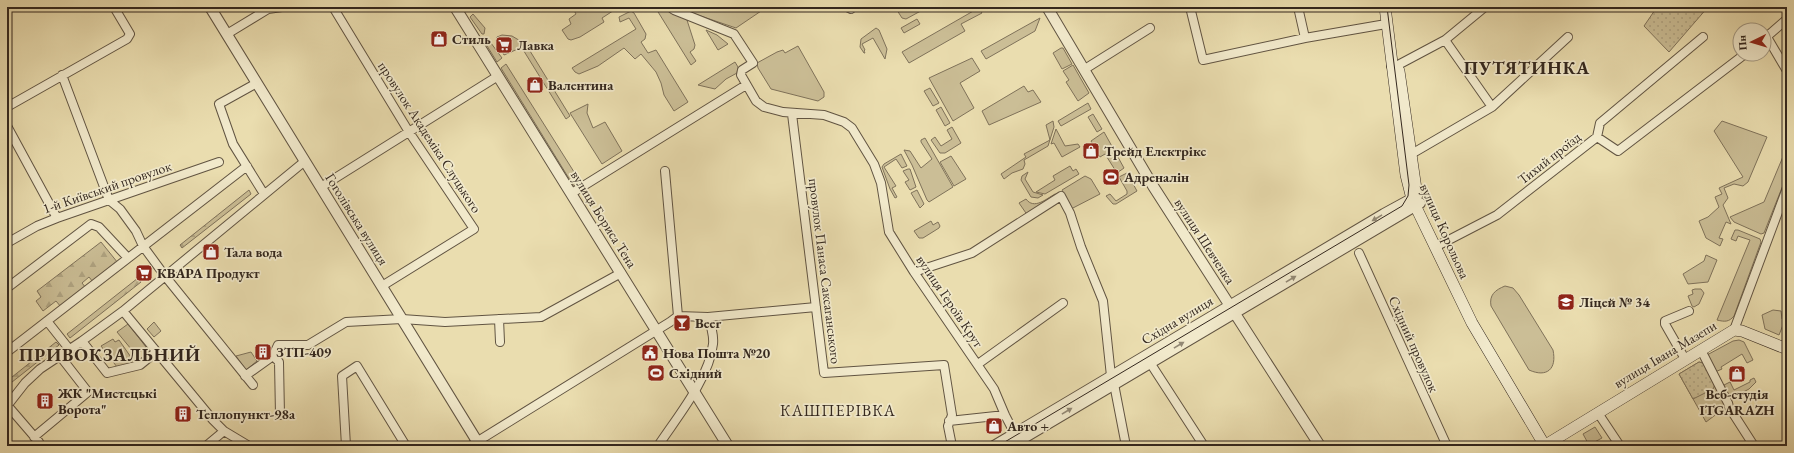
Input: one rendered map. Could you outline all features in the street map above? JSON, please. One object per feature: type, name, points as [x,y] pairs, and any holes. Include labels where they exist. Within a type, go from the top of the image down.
[{"type":"main road","name":"вулиця Корольова","points":[[1385,7],[1386,24],[1395,66],[1407,156],[1416,201],[1472,323],[1546,445]]},
{"type":"main road","name":"вулиця Корольова","points":[[1392,7],[1395,66]]},
{"type":"main road","name":"вулиця Корольова","points":[[1416,201],[1477,322],[1546,445]]},
{"type":"main road","points":[[1734,330],[1742,331],[1787,349]]},
{"type":"main road","name":"вулиця Івана Мазепи","points":[[1546,445],[1734,330]]},
{"type":"street","points":[[7,107],[129,37],[130,34],[114,7]]},
{"type":"street","name":"Гоголівська вулиця","points":[[210,7],[382,286],[476,445]]},
{"type":"street","points":[[227,34],[268,8],[282,7]]},
{"type":"street","name":"провулок Академіка Слуцького","points":[[333,7],[409,132],[474,228],[382,286]]},
{"type":"street","name":"вулиця Бориса Тена","points":[[455,7],[728,446]]},
{"type":"street","points":[[572,193],[746,85],[741,72],[753,63],[734,34],[674,10],[670,7]]},
{"type":"street","name":"вулиця Шевченка","points":[[1048,7],[1153,186],[1320,446]]},
{"type":"street","points":[[1190,7],[1204,60],[1305,38],[1386,24]]},
{"type":"street","points":[[1298,7],[1305,38]]},
{"type":"street","points":[[1395,66],[1445,40],[1486,7]]},
{"type":"street","points":[[1772,32],[1787,19]]},
{"type":"street","points":[[1085,68],[1150,28]]},
{"type":"street","points":[[1407,156],[1492,107],[1568,37]]},
{"type":"street","points":[[1597,137],[1600,123],[1703,37]]},
{"type":"street","points":[[1445,40],[1492,107]]},
{"type":"street","points":[[1772,48],[1787,71]]},
{"type":"street","name":"Тихий проїзд","points":[[1439,245],[1497,215],[1597,137],[1618,151],[1735,62]]},
{"type":"street","points":[[62,75],[109,200],[120,209],[136,231],[143,246],[165,276],[253,385]]},
{"type":"street","points":[[321,187],[498,76]]},
{"type":"street","points":[[257,83],[219,104],[233,144],[264,194]]},
{"type":"street","name":"вулиця Героїв Крут","points":[[746,85],[759,104],[774,110],[792,114],[824,115],[844,122],[852,128],[874,164],[881,182],[889,232],[914,272],[994,389],[1016,442]]},
{"type":"street","name":"провулок Панаса Саксаганського","points":[[792,114],[824,373],[944,365],[952,415],[948,426],[952,446]]},
{"type":"street","points":[[7,126],[56,218]]},
{"type":"street","points":[[60,356],[88,392],[37,443],[7,406],[32,376],[60,356],[82,342],[123,311],[253,205],[304,161]]},
{"type":"street","name":"1-й Київський провулок","points":[[7,243],[37,226],[56,218],[219,162]]},
{"type":"street","points":[[7,352],[247,166]]},
{"type":"street","points":[[665,171],[678,316]]},
{"type":"street","name":"вулиця Івана Мазепи","points":[[1734,330],[1787,188]]},
{"type":"street","points":[[914,272],[972,253],[1061,196],[1070,213],[1081,248],[1103,301],[1112,380],[1126,446]]},
{"type":"street","name":"Східна вулиця","points":[[994,446],[1016,442],[1112,380],[1416,201]]},
{"type":"street","points":[[7,288],[91,224],[99,226],[128,258]]},
{"type":"street","name":"Східний провулок","points":[[1358,253],[1447,446]]},
{"type":"street","points":[[245,376],[273,356],[278,345],[308,345],[346,322],[402,319],[445,322],[541,317],[621,272]]},
{"type":"street","points":[[978,364],[1063,303]]},
{"type":"street","points":[[476,445],[678,316],[708,317],[816,307]]},
{"type":"street","points":[[123,311],[213,420],[224,431],[248,446]]},
{"type":"street","points":[[1685,359],[1665,324],[1665,321],[1688,311]]},
{"type":"street","points":[[658,446],[694,391],[710,357],[713,343],[712,327],[708,317]]},
{"type":"street","points":[[499,319],[500,342]]},
{"type":"street","points":[[47,321],[70,350]]},
{"type":"street","points":[[82,342],[107,373],[140,365],[156,352]]},
{"type":"street","points":[[1701,350],[1728,403],[1728,407],[1754,446]]},
{"type":"street","points":[[273,356],[279,362],[280,415]]},
{"type":"street","points":[[1147,359],[1204,446]]},
{"type":"street","points":[[346,446],[342,376],[357,366],[406,446]]},
{"type":"street","points":[[1598,413],[1620,446]]},
{"type":"street","points":[[949,421],[1004,415]]},
{"type":"street","points":[[206,446],[224,431]]},
{"type":"green space","points":[[572,7],[619,7],[602,18],[604,22],[580,37],[571,40],[568,39],[562,30],[571,24],[569,19],[576,14]]},
{"type":"green space","points":[[655,7],[667,7],[686,17],[695,45],[694,49],[690,52],[696,61],[691,65]]},
{"type":"green space","points":[[674,7],[767,7],[736,28]]},
{"type":"green space","points":[[895,7],[928,7],[906,19],[902,18]]},
{"type":"green space","points":[[1657,7],[1708,7],[1669,52],[1644,26]]},
{"type":"green space","points":[[975,10],[980,10],[982,13],[961,24],[965,31],[909,63],[902,52]]},
{"type":"green space","points":[[631,11],[634,13],[646,34],[645,39],[641,42],[648,53],[656,50],[688,102],[674,111],[664,95],[656,72],[641,54],[635,59],[624,48],[598,66],[579,74],[572,68],[636,29],[629,18],[620,22],[619,17]]},
{"type":"green space","points":[[473,14],[485,28],[484,34],[482,34],[470,17]]},
{"type":"green space","points":[[1040,18],[1035,31],[986,59],[981,51]]},
{"type":"green space","points":[[917,19],[920,24],[904,33],[901,28]]},
{"type":"green space","points":[[876,28],[879,30],[887,49],[885,59],[873,38],[862,44],[865,53],[860,47],[861,39]]},
{"type":"green space","points":[[706,30],[717,35],[728,44],[718,50]]},
{"type":"green space","points":[[502,35],[512,36],[527,45],[504,55],[497,42],[497,37]]},
{"type":"green space","points":[[488,39],[502,58],[497,62],[484,41]]},
{"type":"green space","points":[[798,46],[824,92],[824,97],[818,101],[771,89],[758,68],[757,63],[777,52],[783,50],[785,53]]},
{"type":"green space","points":[[526,47],[530,51],[570,116],[566,119],[522,48]]},
{"type":"green space","points":[[1063,48],[1072,64],[1062,69],[1053,53]]},
{"type":"green space","points":[[972,58],[980,71],[960,83],[974,108],[953,121],[929,78]]},
{"type":"green space","points":[[735,62],[738,67],[737,73],[726,79],[715,89],[698,85]]},
{"type":"green space","points":[[506,64],[581,183],[576,186],[573,185],[501,68]]},
{"type":"green space","points":[[1073,65],[1089,93],[1078,101],[1066,82],[1069,80],[1063,71]]},
{"type":"green space","points":[[1024,86],[1028,92],[1033,90],[1041,102],[989,125],[982,111]]},
{"type":"green space","points":[[930,88],[939,103],[933,106],[924,91]]},
{"type":"green space","points":[[1088,103],[1091,109],[1061,126],[1058,121]]},
{"type":"green space","points":[[588,104],[587,113],[593,128],[605,122],[622,151],[602,164],[570,113]]},
{"type":"green space","points":[[941,107],[950,123],[945,126],[936,110]]},
{"type":"green space","points":[[1093,114],[1102,129],[1097,132],[1088,117]]},
{"type":"green space","points":[[1053,121],[1054,127],[1050,140],[1046,125]]},
{"type":"green space","points":[[1722,121],[1767,137],[1748,182],[1743,186],[1734,184],[1724,188],[1728,198],[1723,205],[1731,224],[1726,222],[1719,238],[1723,239],[1720,246],[1706,238],[1699,221],[1708,217],[1719,207],[1715,197],[1722,194],[1719,188],[1743,177],[1714,131]]},
{"type":"green space","points":[[952,127],[961,143],[945,153],[940,153],[931,140],[935,137],[941,146],[952,139],[947,130]]},
{"type":"green space","points":[[1056,129],[1065,146],[1078,144],[1080,147],[1062,157],[1054,143],[1051,144]]},
{"type":"green space","points":[[1104,132],[1124,168],[1117,173],[1105,154],[1100,157],[1091,141]]},
{"type":"green space","points":[[925,138],[953,187],[929,202],[904,150],[910,151],[921,168],[932,159],[921,142],[921,140]]},
{"type":"green space","points":[[1050,140],[1048,146],[1024,160],[1025,164],[1023,169],[1012,173],[1004,179],[1001,174],[1026,157],[1024,154]]},
{"type":"green space","points":[[1787,147],[1787,175],[1764,233],[1761,234],[1734,222],[1730,217],[1764,202]]},
{"type":"green space","points":[[901,154],[907,166],[902,168],[896,159],[884,167],[896,186],[892,188],[897,197],[895,198],[882,167],[884,164]]},
{"type":"green space","points":[[951,156],[966,179],[954,186],[940,162]]},
{"type":"green space","points":[[1070,166],[1073,171],[1076,169],[1079,174],[1045,194],[1036,192],[1055,180],[1053,176]]},
{"type":"green space","points":[[910,169],[916,187],[910,190],[905,182],[909,180],[903,171]]},
{"type":"green space","points":[[1028,172],[1025,179],[1033,192],[1043,195],[1038,198],[1031,197],[1021,180],[1022,176]]},
{"type":"green space","points":[[1127,173],[1137,191],[1116,204],[1113,204],[1106,196],[1110,194],[1116,201],[1127,194],[1127,191],[1119,177]]},
{"type":"green space","points":[[1085,176],[1091,179],[1100,194],[1071,209],[1062,190]]},
{"type":"green space","points":[[249,190],[251,194],[182,248],[180,245]]},
{"type":"green space","points":[[917,190],[924,204],[920,208],[911,193]]},
{"type":"green space","points":[[1055,194],[1057,195],[1028,216],[1019,203],[1026,199],[1033,204],[1036,204]]},
{"type":"green space","points":[[931,221],[933,225],[938,222],[940,226],[939,228],[923,238],[919,238],[914,231]]},
{"type":"green space","points":[[1735,230],[1760,239],[1761,242],[1734,316],[1727,321],[1722,321],[1717,320],[1750,240],[1738,236],[1736,241],[1731,239]]},
{"type":"green space","points":[[101,242],[118,263],[93,282],[89,277],[82,283],[86,288],[61,307],[56,301],[43,311],[36,301],[41,297],[37,291]]},
{"type":"green space","points":[[1706,255],[1717,260],[1708,282],[1688,284],[1683,274],[1704,261]]},
{"type":"green space","points":[[138,278],[141,282],[70,338],[67,334]]},
{"type":"green space","points":[[1505,286],[1513,288],[1519,295],[1553,350],[1554,357],[1552,367],[1546,372],[1541,373],[1529,370],[1491,306],[1491,299],[1494,293],[1498,289]]},
{"type":"green space","points":[[1701,289],[1704,293],[1699,304],[1694,307],[1692,306],[1688,296],[1693,294],[1692,290]]},
{"type":"green space","points":[[1773,310],[1781,311],[1782,319],[1785,320],[1779,335],[1765,329],[1762,315]]},
{"type":"green space","points":[[154,322],[161,331],[154,337],[147,329]]},
{"type":"green space","points":[[128,324],[146,347],[136,355],[117,332]]},
{"type":"green space","points":[[113,339],[115,342],[119,340],[135,363],[117,367],[101,346]]},
{"type":"green space","points":[[1739,340],[1744,342],[1753,360],[1747,363],[1742,354],[1721,367],[1722,369],[1715,372],[1707,355],[1733,341]]},
{"type":"green space","points":[[56,342],[59,345],[7,386],[7,381]]},
{"type":"green space","points":[[251,352],[257,361],[246,370],[236,356]]},
{"type":"green space","points":[[1699,362],[1703,363],[1726,407],[1706,422],[1679,374]]},
{"type":"green space","points":[[1699,362],[1703,363],[1715,385],[1713,389],[1693,399],[1679,374]]},
{"type":"green space","points":[[1754,378],[1756,382],[1749,389],[1730,399],[1724,385],[1730,382],[1734,390],[1750,382],[1750,380]]},
{"type":"green space","points":[[1595,427],[1602,438],[1589,445],[1583,434]]},
{"type":"tram line","points":[[998,446],[1402,206],[1408,196],[1409,185],[1387,7]]},
{"type":"place","name":"Стиль","points":[[439,39]]},
{"type":"place","name":"Лавка","points":[[504,45]]},
{"type":"place","name":"Валентина","points":[[535,85]]},
{"type":"place","name":"Трейд Електрікс","points":[[1091,151]]},
{"type":"place","name":"Адреналін","points":[[1111,177]]},
{"type":"place","name":"Тала вода","points":[[211,252]]},
{"type":"place","name":"КВАРА Продукт","points":[[144,273]]},
{"type":"place","name":"Ліцей № 34","points":[[1566,302]]},
{"type":"place","name":"Beer","points":[[682,323]]},
{"type":"place","name":"ЗТП-409","points":[[263,352]]},
{"type":"place","name":"Нова Пошта №20","points":[[650,353]]},
{"type":"place","name":"Східний","points":[[656,373]]},
{"type":"place","name":"Веб-студія ITGARAZH","points":[[1737,374]]},
{"type":"place","name":"ЖК \"Мистецькі Ворота\"","points":[[45,401]]},
{"type":"place","name":"Теплопункт-98а","points":[[183,414]]},
{"type":"place","name":"Авто +","points":[[994,426]]},
{"type":"district","name":"ПУТЯТИНКА","points":[[1527,67]]},
{"type":"district","name":"ПРИВОКЗАЛЬНИЙ","points":[[110,354]]},
{"type":"district","name":"КАШПЕРІВКА","points":[[838,410]]}]
